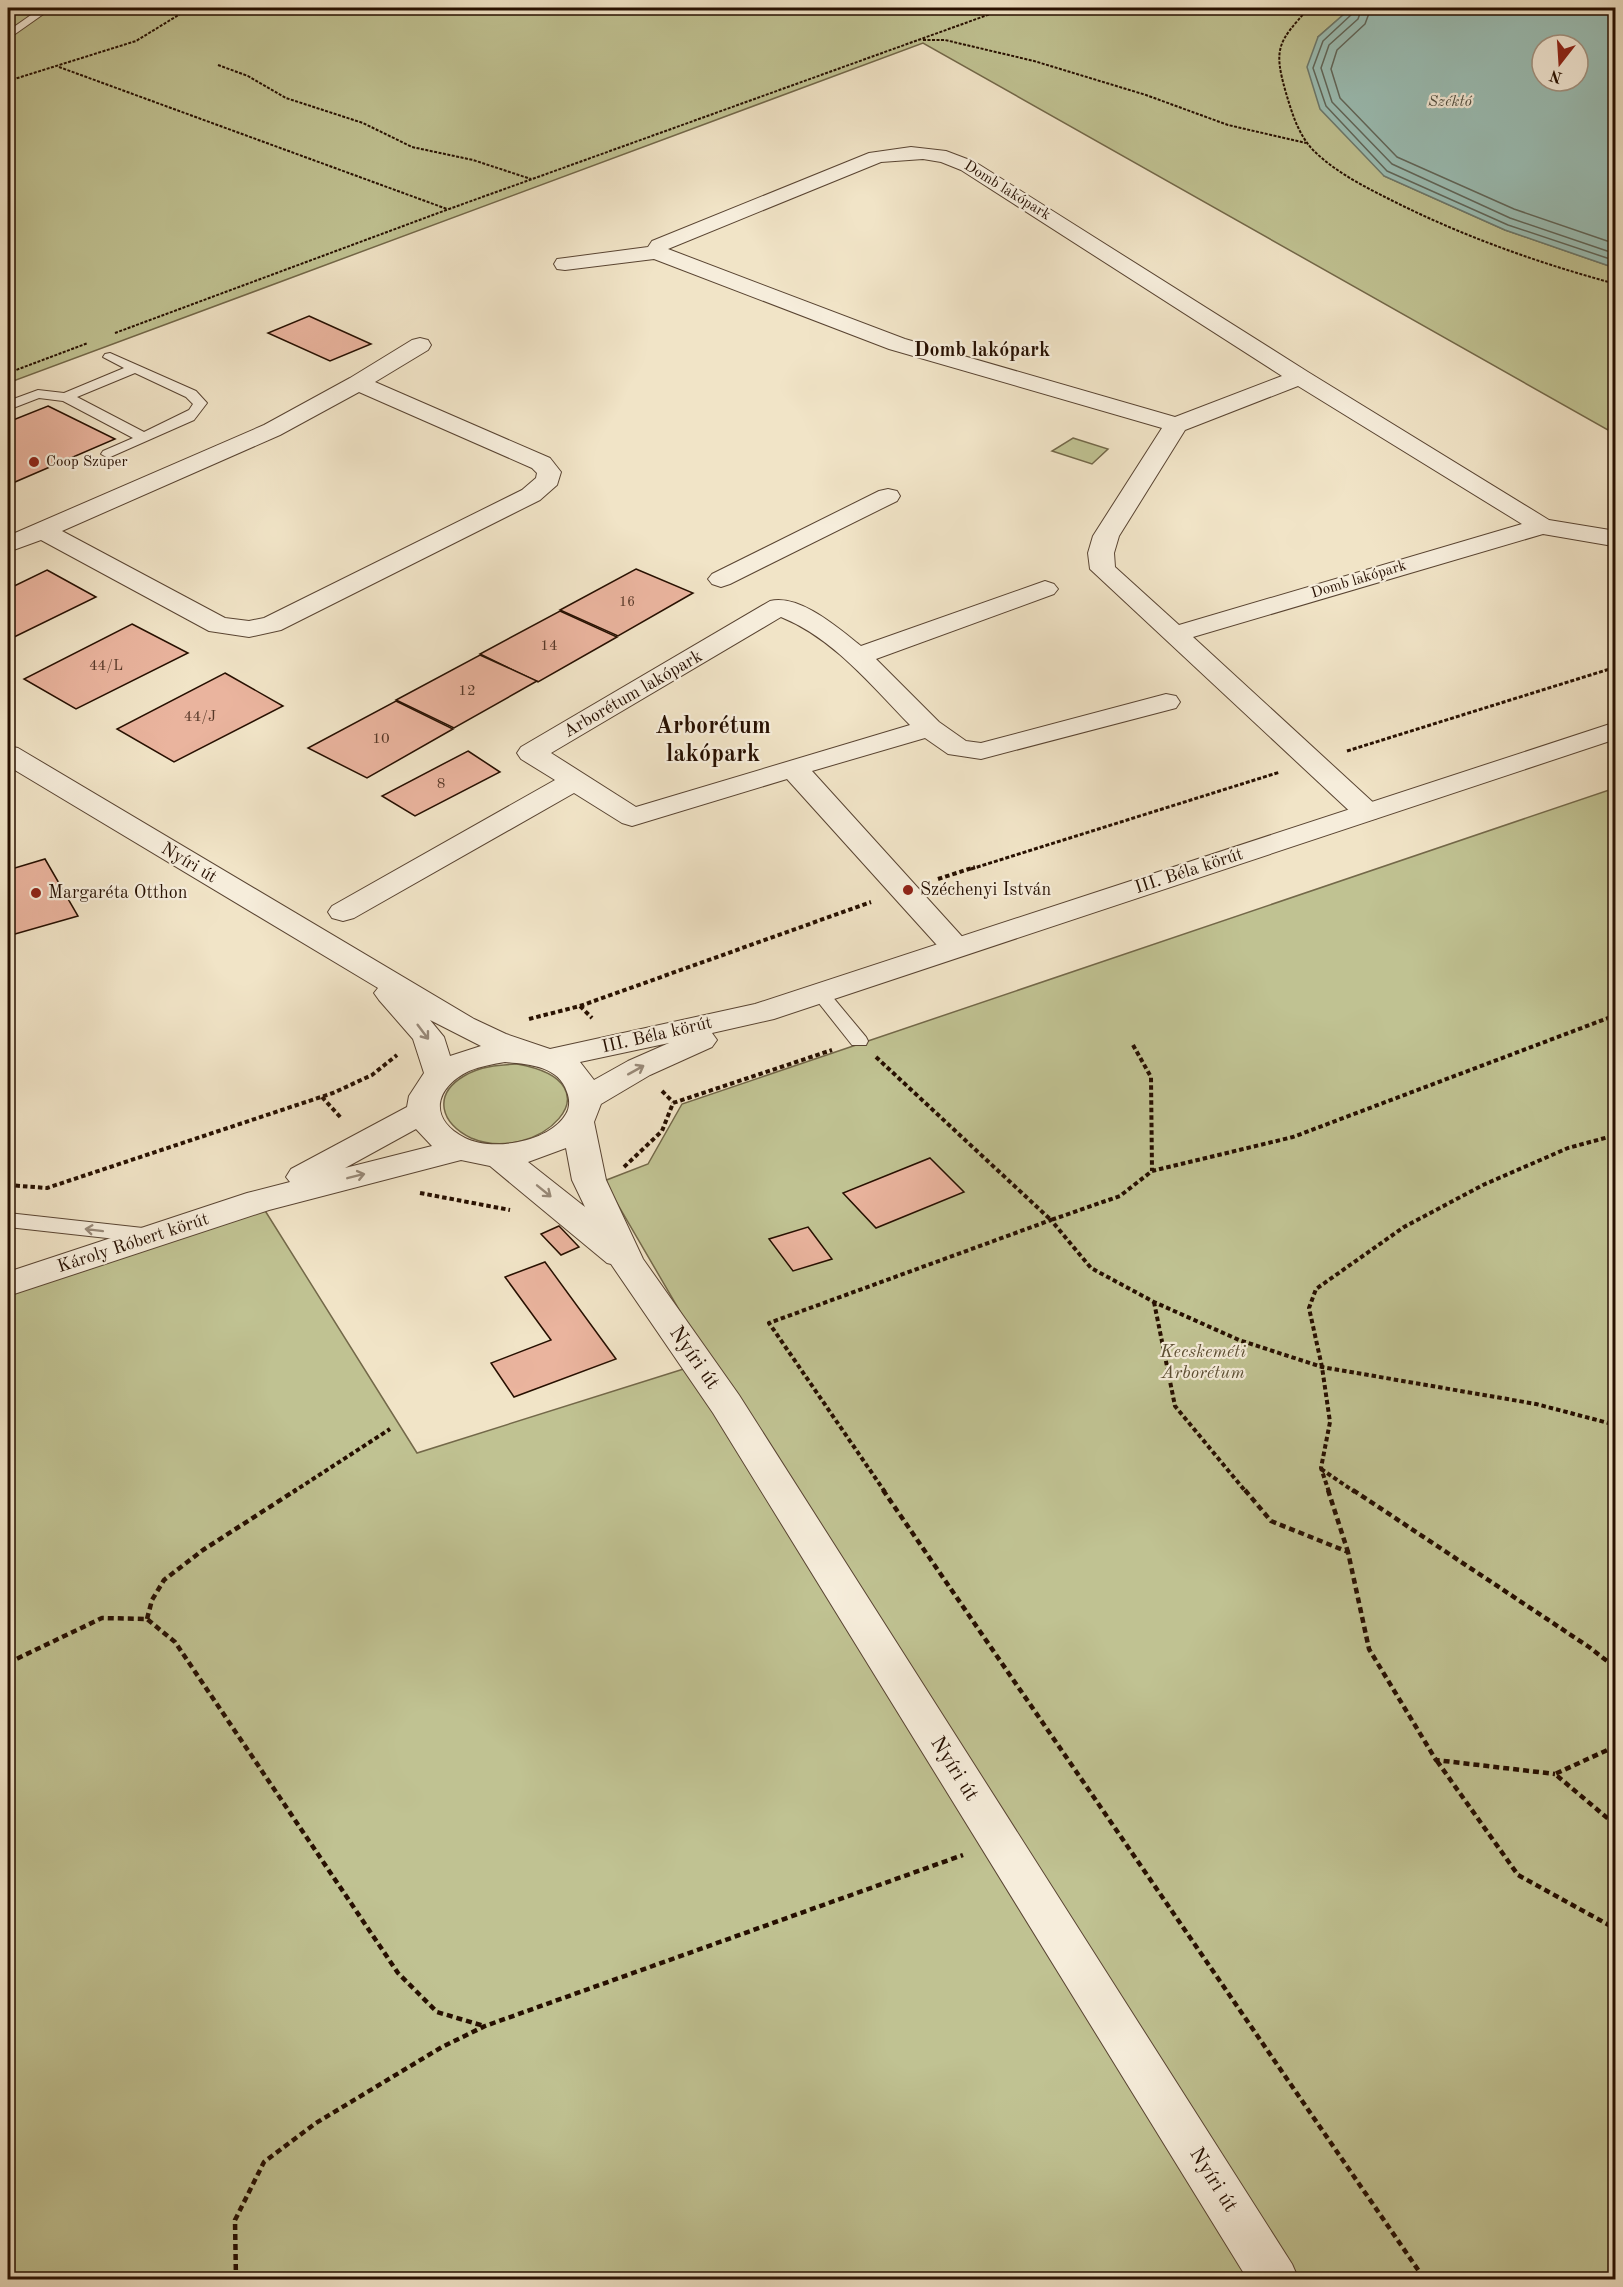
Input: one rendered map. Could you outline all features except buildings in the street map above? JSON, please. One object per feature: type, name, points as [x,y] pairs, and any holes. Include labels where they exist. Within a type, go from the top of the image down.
[{"type":"street","name":"Domb lakópark","points":[[656,252],[659,245],[670,240],[863,161],[899,153],[936,154],[968,166],[1300,377],[1542,526],[1613,538]]},
{"type":"street","name":"Domb lakópark","points":[[565,264],[656,252],[897,344],[1176,425]]},
{"type":"street","points":[[8,545],[272,430],[358,383],[420,345]]},
{"type":"street","points":[[1300,377],[1176,425],[1106,536],[1101,562],[1103,569],[1112,580],[1176,634],[1367,812]]},
{"type":"street","points":[[42,530],[218,625],[249,629],[272,624],[531,495],[548,480],[549,472],[541,463],[358,383]]},
{"type":"street","points":[[888,496],[721,579],[811,620],[858,656],[929,728],[958,748],[981,751],[1166,702]]},
{"type":"street","name":"Domb lakópark","points":[[1176,634],[1542,526]]},
{"type":"street","points":[[858,656],[1045,589]]},
{"type":"street","name":"Arborétum lakópark","points":[[780,607],[531,753],[632,817],[929,728]]},
{"type":"street","name":"III. Béla körút","points":[[582,1111],[639,1068],[763,1012],[1616,730]]},
{"type":"street","name":"Nyíri út","points":[[8,754],[463,1026],[495,1041],[541,1057]]},
{"type":"street","points":[[793,768],[956,948]]},
{"type":"street","points":[[343,912],[576,780]]},
{"type":"street","name":"Nyíri út","points":[[371,972],[428,1036],[441,1075]]},
{"type":"street","name":"III. Béla körút","points":[[541,1057],[763,1012]]},
{"type":"street","points":[[506,1052],[541,1057],[569,1070],[582,1084],[582,1111],[564,1135],[545,1146],[498,1155],[463,1149],[443,1140],[429,1127],[423,1112],[424,1099],[430,1086],[459,1063],[481,1056],[506,1052]]},
{"type":"street","name":"Nyíri út","points":[[582,1111],[589,1180],[627,1262],[726,1404],[1275,2280]]},
{"type":"street","name":"Károly Róbert körút","points":[[259,1201],[423,1112]]},
{"type":"street","name":"Károly Róbert körút","points":[[8,1284],[259,1201],[463,1149]]},
{"type":"street","name":"Nyíri út","points":[[498,1155],[627,1262]]},
{"type":"lane","points":[[8,36],[47,8]]},
{"type":"lane","points":[[108,454],[189,417],[200,403],[191,394],[110,357]]},
{"type":"lane","points":[[66,397],[136,368]]},
{"type":"lane","points":[[8,405],[38,394],[66,397],[144,438]]},
{"type":"lane","points":[[820,993],[860,1042]]},
{"type":"lane","points":[[8,1220],[152,1236]]},
{"type":"path","points":[[8,81],[59,67],[136,41],[190,8]]},
{"type":"path","points":[[107,336],[449,209],[1007,8]]},
{"type":"path","points":[[1309,8],[1290,30],[1278,52],[1282,82],[1293,115],[1307,143],[1343,174],[1411,211],[1462,234],[1530,259],[1616,284]]},
{"type":"path","points":[[919,39],[945,40],[1034,61],[1146,95],[1228,125],[1307,143]]},
{"type":"path","points":[[218,65],[248,76],[285,98],[363,123],[412,147],[473,160],[532,179]]},
{"type":"path","points":[[59,67],[449,209]]},
{"type":"path","points":[[8,374],[96,341]]},
{"type":"path","points":[[580,1006],[905,889],[1616,667]]},
{"type":"path","points":[[1425,2280],[769,1323],[1120,1196],[1152,1171],[1293,1137],[1616,1015]]},
{"type":"path","points":[[673,1103],[860,1042],[1051,1220],[1091,1268],[1154,1302],[1239,1340],[1322,1367],[1536,1404],[1616,1425]]},
{"type":"path","points":[[1133,1045],[1151,1077],[1152,1171]]},
{"type":"path","points":[[8,1185],[47,1188],[322,1097],[366,1080],[386,1067],[399,1054]]},
{"type":"path","points":[[1616,1135],[1568,1148],[1483,1185],[1404,1227],[1323,1283],[1316,1289],[1309,1308],[1322,1367],[1330,1422],[1321,1468],[1348,1552],[1369,1648],[1437,1760],[1518,1875],[1616,1929]]},
{"type":"path","points":[[1154,1302],[1175,1406],[1271,1521],[1348,1552]]},
{"type":"path","points":[[147,1619],[152,1600],[164,1580],[203,1550],[390,1430]]},
{"type":"path","points":[[1321,1468],[1589,1647],[1616,1668]]},
{"type":"path","points":[[8,1663],[102,1618],[147,1619],[175,1642],[398,1973],[437,2012],[484,2026]]},
{"type":"path","points":[[1437,1760],[1555,1774],[1616,1746]]},
{"type":"path","points":[[1555,1774],[1612,1822],[1616,1830]]},
{"type":"path","points":[[236,2280],[235,2220],[264,2162],[316,2123],[442,2047],[484,2026],[1000,1842]]},
{"type":"green space","points":[[8,8],[1351,8],[1318,37],[1384,176],[1505,230],[1615,268],[1615,434],[923,43],[8,383]]},
{"type":"green space","points":[[1073,438],[1108,449],[1092,464],[1052,451]]},
{"type":"green space","name":"Kecskeméti Arborétum","points":[[1615,788],[1615,2279],[8,2279],[8,1284],[259,1201],[417,1453],[709,1361],[604,1181],[648,1164],[682,1104]]},
{"type":"green space","points":[[517,1064],[548,1074],[564,1088],[567,1103],[559,1119],[543,1132],[521,1141],[496,1144],[471,1138],[453,1125],[444,1109],[444,1100],[454,1084],[476,1070]]},
{"type":"water","name":"Széktó","points":[[1351,8],[1615,8],[1615,268],[1505,230],[1384,176],[1320,109],[1307,67],[1318,37]]},
{"type":"place","name":"Coop Szuper","points":[[34,462]]},
{"type":"place","name":"Széchenyi István","points":[[908,890]]},
{"type":"place","name":"Margaréta Otthon","points":[[36,893]]},
{"type":"district","name":"Domb lakópark","points":[[982,351]]},
{"type":"district","name":"Arborétum lakópark","points":[[713,741]]}]
